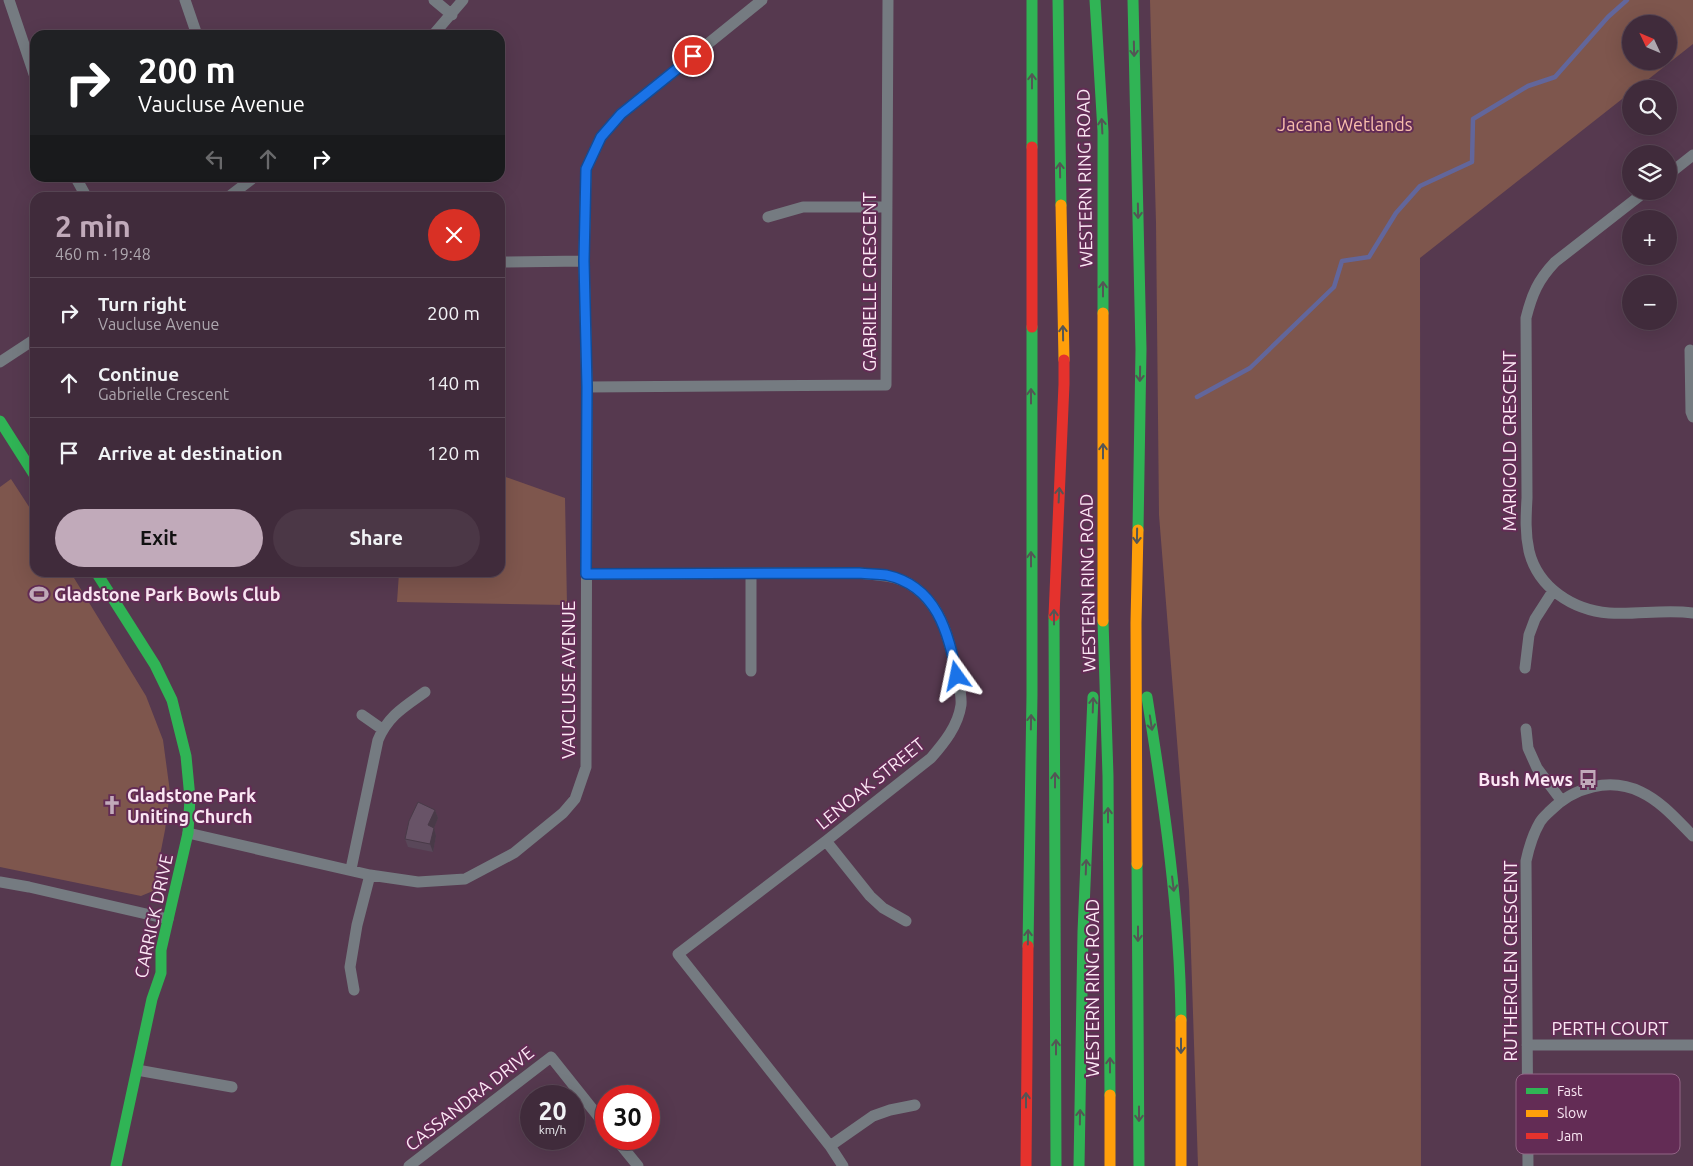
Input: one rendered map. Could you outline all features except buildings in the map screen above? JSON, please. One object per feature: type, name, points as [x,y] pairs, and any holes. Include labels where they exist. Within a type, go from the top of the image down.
[{"type":"main road","points":[[1026,1166],[1032,695],[1032,0]]},
{"type":"main road","points":[[1056,1166],[1054,596],[1064,384],[1058,0]]},
{"type":"main road","name":"WESTERN RING ROAD","points":[[1095,0],[1103,131],[1102,588],[1108,776],[1110,1166]]},
{"type":"main road","points":[[1133,0],[1141,349],[1136,622],[1140,1166]]},
{"type":"main road","points":[[1033,130],[1044,429]]},
{"type":"main road","points":[[0,421],[30,468]]},
{"type":"main road","points":[[1048,498],[1054,596]]},
{"type":"main road","name":"CARRICK DRIVE","points":[[99,577],[155,666],[172,700],[186,756],[190,798],[188,833],[161,950],[160,973],[152,999],[116,1166]]},
{"type":"main road","points":[[1079,1166],[1084,913],[1094,672],[1102,588]]},
{"type":"main road","points":[[1136,622],[1162,798],[1176,912],[1181,1010],[1181,1166]]},
{"type":"street","points":[[9,0],[30,62]]},
{"type":"street","points":[[185,0],[195,30]]},
{"type":"street","points":[[434,0],[452,15]]},
{"type":"street","points":[[438,30],[463,0]]},
{"type":"street","points":[[505,262],[584,261],[586,169],[601,137],[621,114],[762,0]]},
{"type":"street","name":"GABRIELLE CRESCENT","points":[[587,387],[886,385],[888,0]]},
{"type":"street","points":[[1677,168],[1693,155]]},
{"type":"street","points":[[234,192],[247,182]]},
{"type":"street","name":"MARIGOLD CRESCENT","points":[[1634,200],[1555,262],[1544,274],[1532,293],[1526,318],[1526,530],[1529,552],[1536,568],[1553,591],[1572,604],[1589,610],[1608,613],[1693,613]]},
{"type":"street","points":[[768,217],[804,207],[887,207]]},
{"type":"street","name":"VAUCLUSE AVENUE","points":[[188,833],[370,874],[418,882],[465,879],[514,853],[544,830],[575,799],[586,767],[587,387],[584,261]]},
{"type":"street","points":[[0,362],[30,342]]},
{"type":"street","points":[[1690,350],[1690,412],[1693,417]]},
{"type":"street","name":"LENOAK STREET","points":[[586,574],[751,575],[859,573],[886,575],[910,584],[928,598],[944,624],[951,645],[961,706],[953,729],[943,745],[931,758],[826,841],[678,954],[830,1146],[843,1166]]},
{"type":"street","points":[[751,575],[752,671]]},
{"type":"street","points":[[1525,668],[1529,636],[1536,619],[1553,591]]},
{"type":"street","points":[[351,869],[378,740],[382,729],[395,714],[425,692]]},
{"type":"street","points":[[362,715],[382,729]]},
{"type":"street","points":[[1526,729],[1528,748],[1538,768],[1561,800]]},
{"type":"street","name":"RUTHERGLEN CRESCENT","points":[[1527,1074],[1526,861],[1531,839],[1541,820],[1561,800],[1579,791],[1604,785],[1622,786],[1640,791],[1657,800],[1693,836]]},
{"type":"street","points":[[826,841],[870,896],[883,908],[906,921]]},
{"type":"street","points":[[354,990],[350,967],[357,925],[370,874]]},
{"type":"street","points":[[0,882],[168,919]]},
{"type":"street","name":"PERTH COURT","points":[[1527,1045],[1693,1045]]},
{"type":"street","name":"CASSANDRA DRIVE","points":[[410,1166],[551,1057],[595,1112]]},
{"type":"street","points":[[137,1070],[232,1087]]},
{"type":"street","points":[[830,1146],[873,1116],[915,1105]]},
{"type":"street","points":[[625,1150],[638,1166]]},
{"type":"green space","name":"Jacana Wetlands","points":[[1150,0],[1693,0],[1693,44],[1678,56],[1678,15],[1622,15],[1622,70],[1660,70],[1647,80],[1622,80],[1622,99],[1420,258],[1421,1166],[1198,1166],[1189,891],[1159,515],[1156,223]]},
{"type":"green space","points":[[505,477],[565,498],[567,605],[397,602],[399,577],[505,577]]},
{"type":"green space","points":[[11,479],[30,508],[30,577],[73,577],[146,696],[163,740],[170,792],[165,830],[153,891],[141,896],[0,867],[0,487]]},
{"type":"waterway","points":[[1197,397],[1250,368],[1334,287],[1342,261],[1369,257],[1396,213],[1420,186],[1472,162],[1473,119],[1528,86],[1555,77],[1608,17],[1627,0]]},
{"type":"traffic: fast","points":[[1032,0],[1032,147]]},
{"type":"traffic: fast","points":[[1058,0],[1061,205]]},
{"type":"traffic: fast","points":[[1095,0],[1103,131],[1103,313]]},
{"type":"traffic: fast","points":[[1133,0],[1141,349],[1138,530]]},
{"type":"traffic: fast","points":[[1028,946],[1032,695],[1032,327]]},
{"type":"traffic: fast","points":[[0,421],[30,468]]},
{"type":"traffic: fast","points":[[99,577],[155,665],[172,700],[186,756],[190,798],[188,833],[161,950],[161,973],[152,999],[116,1166]]},
{"type":"traffic: fast","points":[[1054,616],[1056,1166]]},
{"type":"traffic: fast","points":[[1103,621],[1108,776],[1110,1095]]},
{"type":"traffic: fast","points":[[1079,1166],[1083,932],[1093,697]]},
{"type":"traffic: fast","points":[[1147,697],[1170,858],[1178,939],[1181,1020]]},
{"type":"traffic: fast","points":[[1137,864],[1139,1166]]},
{"type":"traffic: slow","points":[[1061,205],[1064,360]]},
{"type":"traffic: slow","points":[[1103,313],[1103,621]]},
{"type":"traffic: slow","points":[[1137,864],[1136,623],[1138,530]]},
{"type":"traffic: slow","points":[[1181,1020],[1181,1166]]},
{"type":"traffic: slow","points":[[1110,1095],[1110,1166]]},
{"type":"traffic: jam","points":[[1032,147],[1032,327]]},
{"type":"traffic: jam","points":[[1054,616],[1064,360]]},
{"type":"traffic: jam","points":[[1026,1166],[1028,946]]},
{"type":"place","name":"Gladstone Park Bowls Club","points":[[39,594]]},
{"type":"place","name":"Bush Mews","points":[[1588,779]]},
{"type":"place","name":"Gladstone Park Uniting Church","points":[[112,805]]},
{"type":"route","points":[[693,56],[621,114],[601,137],[586,169],[584,261],[587,387],[586,574],[751,575],[859,573],[886,575],[910,584],[928,598],[944,624],[951,645],[957,676]]}]
